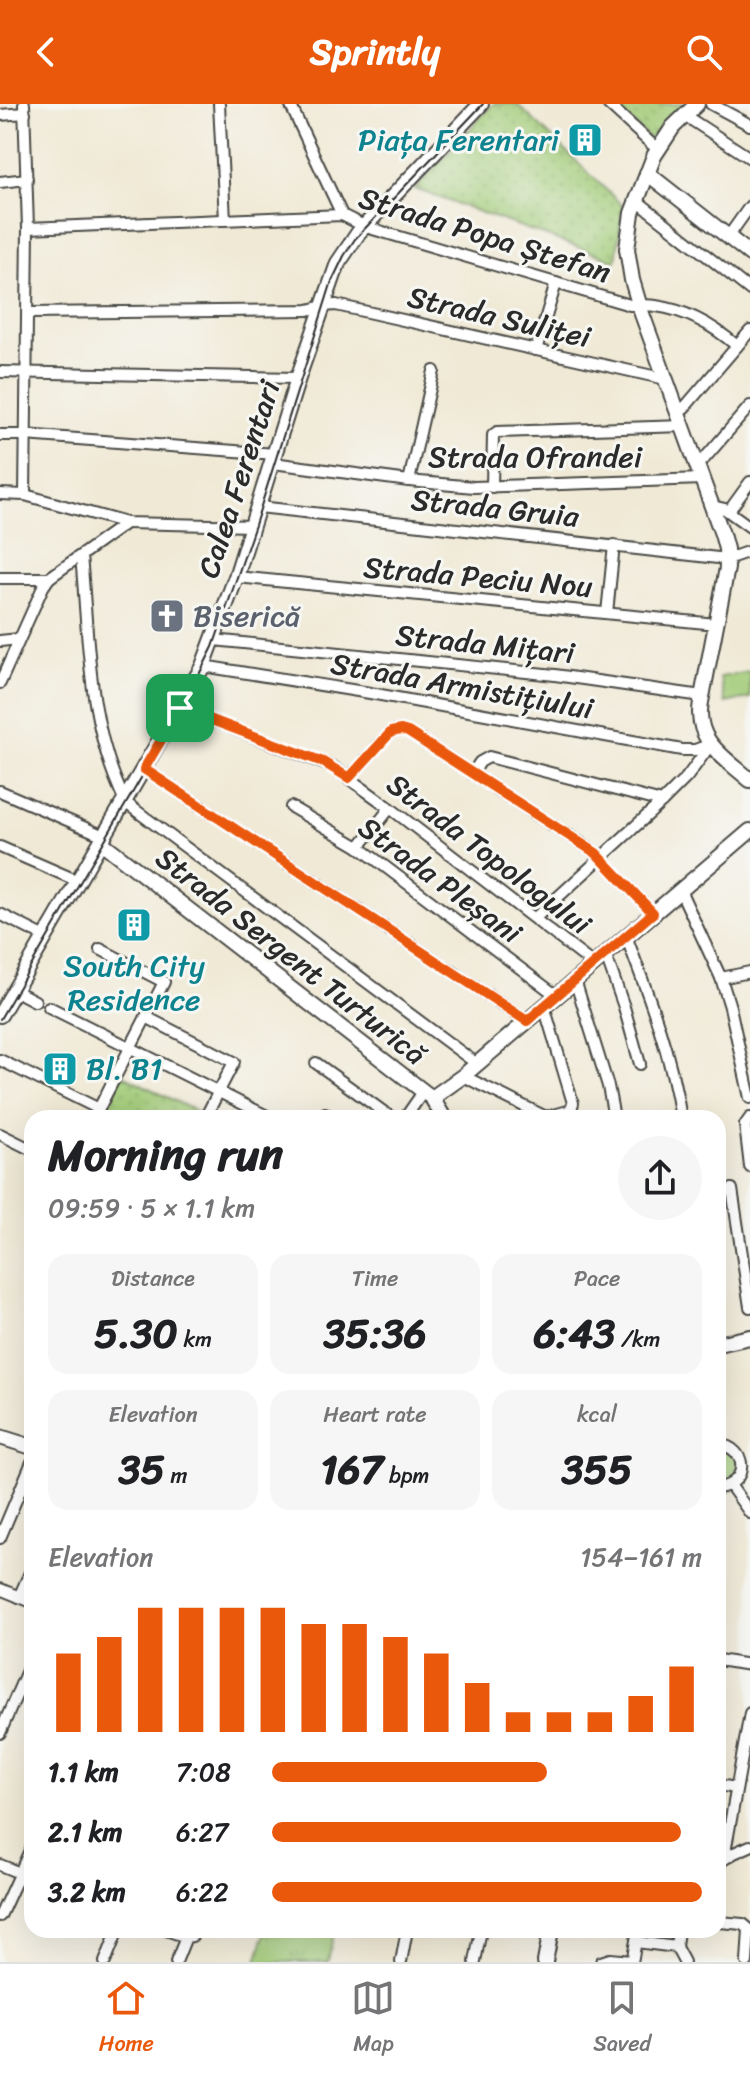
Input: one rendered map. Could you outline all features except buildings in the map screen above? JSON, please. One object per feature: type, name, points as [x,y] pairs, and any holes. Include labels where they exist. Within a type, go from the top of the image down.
[{"type":"street","points":[[219,104],[225,220]]},
{"type":"street","points":[[290,104],[342,215]]},
{"type":"street","name":"Calea Ferentari","points":[[0,1015],[8,993],[45,937],[203,666],[236,577],[298,378],[338,263],[351,241],[481,104]]},
{"type":"street","points":[[608,104],[657,149]]},
{"type":"street","points":[[697,104],[684,115],[657,149],[636,200],[627,249],[639,306],[697,464],[719,512],[727,559],[699,722],[703,734],[714,747],[750,780]]},
{"type":"street","points":[[711,104],[750,125]]},
{"type":"street","points":[[0,115],[24,108],[28,228],[25,495]]},
{"type":"street","points":[[684,115],[750,158]]},
{"type":"street","points":[[647,173],[750,254]]},
{"type":"street","points":[[0,182],[27,179]]},
{"type":"street","points":[[636,200],[750,290]]},
{"type":"street","points":[[728,237],[750,206]]},
{"type":"street","name":"Strada Popa Ștefan","points":[[28,228],[342,215],[364,227],[630,305],[663,307],[714,329],[737,346]]},
{"type":"street","points":[[536,350],[556,283]]},
{"type":"street","name":"Strada Suliței","points":[[28,313],[308,310],[336,305],[666,379]]},
{"type":"street","points":[[681,419],[685,407],[750,331]]},
{"type":"street","points":[[409,481],[434,371]]},
{"type":"street","points":[[0,372],[298,378]]},
{"type":"street","points":[[697,464],[750,406]]},
{"type":"street","points":[[492,487],[493,435],[497,432],[681,419]]},
{"type":"street","name":"Strada Ofrandei","points":[[0,435],[274,459],[451,486],[703,479]]},
{"type":"street","points":[[719,512],[750,482]]},
{"type":"street","points":[[0,494],[25,495],[126,523],[253,526]]},
{"type":"street","name":"Strada Gruia","points":[[259,507],[727,559]]},
{"type":"street","points":[[719,512],[750,527]]},
{"type":"street","points":[[0,683],[37,596],[49,578],[126,523]]},
{"type":"street","points":[[607,613],[614,545]]},
{"type":"street","points":[[727,559],[750,551]]},
{"type":"street","points":[[81,556],[93,700],[99,729],[125,802],[477,1064]]},
{"type":"street","name":"Strada Peciu Nou","points":[[236,577],[716,624]]},
{"type":"street","points":[[0,578],[49,578]]},
{"type":"street","points":[[0,641],[19,639]]},
{"type":"street","name":"Strada Mițari","points":[[214,640],[555,675],[702,696]]},
{"type":"street","name":"Strada Armistițiului","points":[[203,666],[682,750],[714,747]]},
{"type":"street","name":"Strada Topologului","points":[[180,708],[323,762],[349,778],[593,964]]},
{"type":"street","points":[[349,778],[388,735],[396,730],[408,732],[602,857],[653,913]]},
{"type":"street","points":[[535,918],[662,802],[714,747]]},
{"type":"street","points":[[472,774],[480,762],[489,757],[662,802]]},
{"type":"street","points":[[144,769],[527,1021]]},
{"type":"street","name":"Strada Sergent Turturică","points":[[0,791],[103,839],[427,1095],[438,1110]]},
{"type":"street","name":"Strada Pleșani","points":[[291,807],[359,847],[557,996]]},
{"type":"street","points":[[359,847],[390,808]]},
{"type":"street","points":[[413,1110],[427,1095],[463,1076],[750,831]]},
{"type":"street","points":[[0,847],[78,881]]},
{"type":"street","points":[[680,890],[721,978],[750,1098]]},
{"type":"street","points":[[0,914],[45,937]]},
{"type":"street","points":[[626,936],[668,1055],[680,1110]]},
{"type":"street","points":[[99,1110],[164,982],[100,949]]},
{"type":"street","points":[[605,953],[640,1064]]},
{"type":"street","points":[[721,978],[750,972]]},
{"type":"street","points":[[575,980],[612,1110]]},
{"type":"street","points":[[8,993],[35,1001]]},
{"type":"street","points":[[544,1006],[573,1103],[571,1110]]},
{"type":"street","points":[[49,1007],[255,1110]]},
{"type":"street","points":[[146,1017],[234,1062],[209,1110]]},
{"type":"street","points":[[0,1060],[92,1110]]},
{"type":"street","points":[[316,1063],[381,1110]]},
{"type":"street","points":[[463,1076],[531,1110]]},
{"type":"street","points":[[750,1118],[745,1125],[750,1167]]},
{"type":"street","points":[[0,1134],[24,1146]]},
{"type":"street","points":[[732,1189],[750,1307]]},
{"type":"street","points":[[726,1342],[750,1337]]},
{"type":"street","points":[[0,1437],[24,1444]]},
{"type":"street","points":[[726,1446],[738,1455],[746,1470],[726,1486]]},
{"type":"street","points":[[738,1455],[750,1449]]},
{"type":"street","points":[[0,1538],[24,1481]]},
{"type":"street","points":[[730,1485],[750,1513]]},
{"type":"street","points":[[19,1597],[24,1586]]},
{"type":"street","points":[[0,1589],[24,1599]]},
{"type":"street","points":[[726,1661],[750,1665]]},
{"type":"street","points":[[0,1733],[24,1678]]},
{"type":"street","points":[[726,1836],[750,1713]]},
{"type":"street","points":[[726,1786],[736,1788]]},
{"type":"street","points":[[726,1858],[750,1846]]},
{"type":"street","points":[[0,1916],[24,1863]]},
{"type":"street","points":[[0,1865],[24,1875]]},
{"type":"street","points":[[726,1923],[743,1924],[749,1929],[747,1962]]},
{"type":"street","points":[[105,1962],[115,1938]]},
{"type":"street","points":[[176,1962],[186,1938]]},
{"type":"street","points":[[401,1962],[406,1938]]},
{"type":"street","points":[[475,1962],[480,1938]]},
{"type":"street","points":[[545,1962],[550,1938]]},
{"type":"street","points":[[601,1962],[610,1959],[632,1962],[637,1938]]},
{"type":"street","points":[[644,1938],[676,1947]]},
{"type":"street","points":[[677,1938],[676,1947],[684,1962]]},
{"type":"green space","points":[[493,104],[517,104],[623,206],[616,261],[415,189]]},
{"type":"green space","points":[[613,104],[684,104],[650,139]]},
{"type":"green space","points":[[750,672],[750,698],[725,703],[720,677]]},
{"type":"green space","points":[[123,1075],[193,1110],[106,1110]]},
{"type":"green space","points":[[726,1450],[737,1456],[737,1475],[726,1481]]},
{"type":"green space","points":[[264,1938],[332,1938],[328,1962],[257,1962]]},
{"type":"tram line","points":[[0,1019],[182,708],[213,647],[332,281],[344,256],[355,239],[483,104]]},
{"type":"place","name":"Piața Ferentari","points":[[585,140]]},
{"type":"place","name":"Biserică","points":[[167,616]]},
{"type":"place","name":"South City Residence","points":[[134,925]]},
{"type":"place","name":"Bl. B1","points":[[60,1069]]},
{"type":"route","points":[[180,708],[323,762],[349,778],[391,732],[408,732],[602,857],[653,913],[527,1021],[144,769],[180,708]]}]
